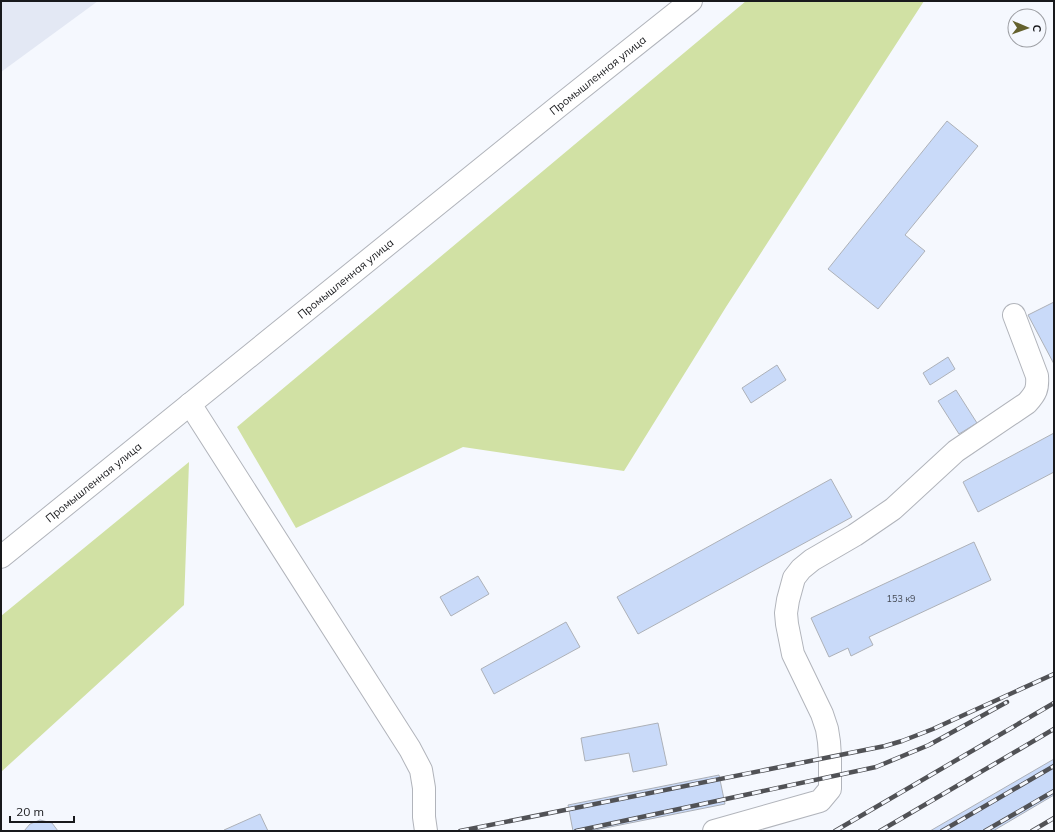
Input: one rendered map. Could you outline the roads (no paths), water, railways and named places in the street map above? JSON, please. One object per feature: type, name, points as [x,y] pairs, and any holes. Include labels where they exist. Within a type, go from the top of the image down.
[{"type":"street","name":"Промышленная улица","points":[[1,557],[691,1]]},
{"type":"street","points":[[714,831],[820,801],[828,793],[830,789],[830,742],[827,729],[822,714],[793,654],[787,624],[786,613],[794,578],[801,569],[812,560],[855,535],[893,509],[956,451],[1027,402],[1034,395],[1038,386],[1037,376],[1014,315]]},
{"type":"street","points":[[190,404],[410,749],[421,770],[424,788],[424,817],[426,831]]},
{"type":"railway","points":[[460,831],[885,746],[933,729],[1054,674]]},
{"type":"railway","points":[[576,831],[876,767],[929,745],[1007,702]]},
{"type":"railway","points":[[835,831],[1054,703]]},
{"type":"railway","points":[[880,831],[1054,729]]},
{"type":"railway","points":[[942,831],[1054,766]]},
{"type":"railway","points":[[985,831],[1054,791]]},
{"type":"railway","points":[[1032,831],[1054,818]]}]
